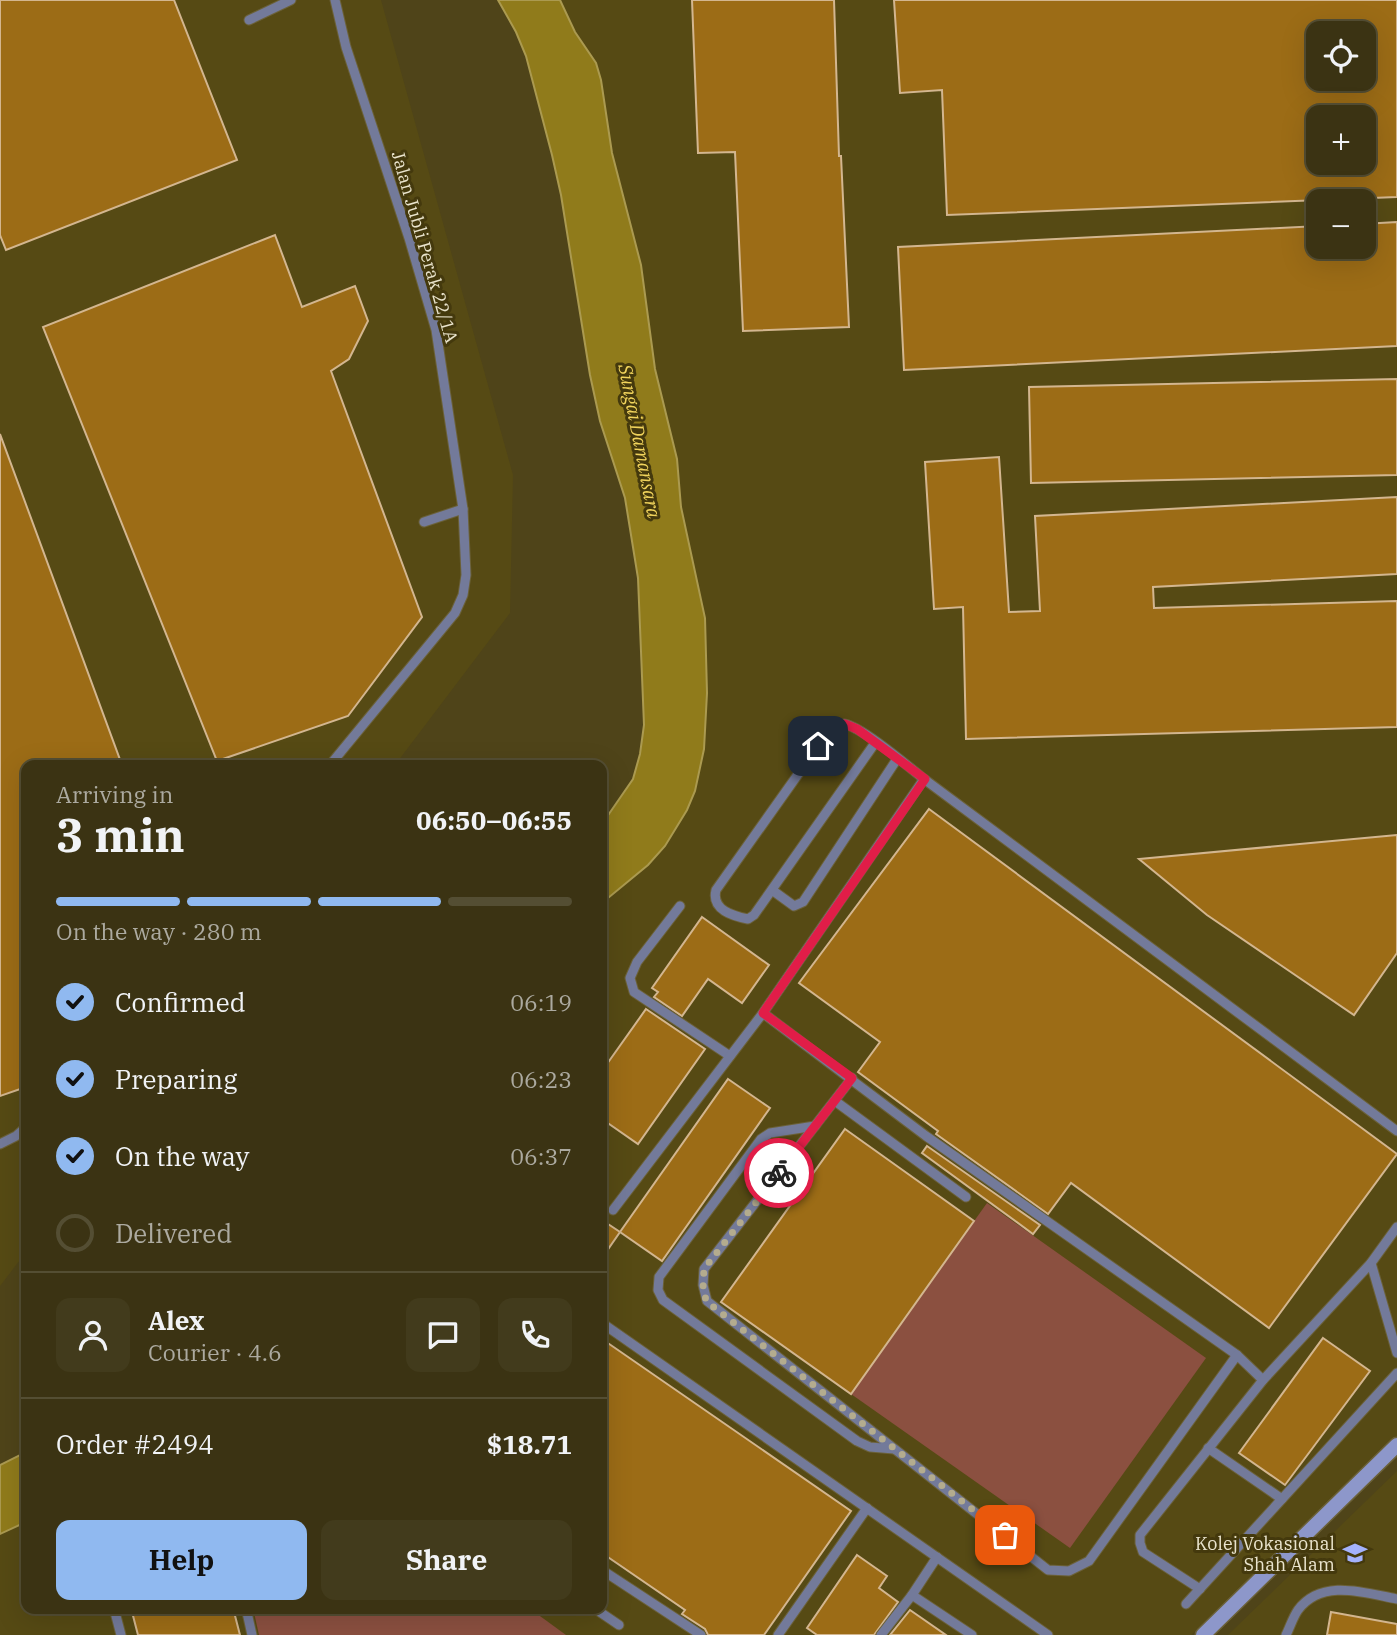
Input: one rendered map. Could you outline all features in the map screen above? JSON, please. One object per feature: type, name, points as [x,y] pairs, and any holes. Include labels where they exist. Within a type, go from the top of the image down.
[{"type":"main road","points":[[1203,1635],[1397,1445]]},
{"type":"lane","points":[[249,20],[291,0]]},
{"type":"lane","name":"Jalan Jubli Perak 22/1A","points":[[334,760],[455,613],[463,595],[466,575],[463,509],[436,330],[410,238],[346,47],[335,0]]},
{"type":"lane","points":[[424,522],[463,509]]},
{"type":"lane","points":[[875,743],[754,915],[748,919],[726,913],[717,904],[714,896],[716,890],[833,725],[845,724],[857,729],[925,779],[1397,1131]]},
{"type":"lane","points":[[772,890],[794,906],[803,902],[897,759]]},
{"type":"lane","points":[[613,1210],[763,1013],[925,779]]},
{"type":"lane","points":[[680,906],[637,962],[631,978],[634,992],[730,1056]]},
{"type":"lane","points":[[763,1013],[926,1136],[1237,1355],[1263,1380]]},
{"type":"lane","points":[[852,1078],[704,1269],[706,1301],[1048,1570],[1069,1571],[1089,1561],[1237,1355]]},
{"type":"lane","points":[[835,1101],[967,1197]]},
{"type":"lane","points":[[815,1126],[770,1133],[761,1139],[659,1277],[658,1290],[663,1300],[857,1441],[870,1447],[895,1449]]},
{"type":"lane","points":[[0,1144],[21,1132]]},
{"type":"lane","points":[[1200,1589],[1143,1552],[1140,1535],[1263,1380],[1371,1263],[1397,1227]]},
{"type":"lane","points":[[1371,1263],[1397,1353]]},
{"type":"lane","points":[[607,1326],[1048,1635]]},
{"type":"lane","points":[[1186,1604],[1397,1373]]},
{"type":"lane","points":[[1208,1448],[1282,1499]]},
{"type":"lane","points":[[778,1635],[867,1508]]},
{"type":"lane","points":[[881,1635],[937,1557]]},
{"type":"lane","points":[[607,1573],[701,1635]]},
{"type":"lane","points":[[1286,1635],[1298,1611],[1307,1601],[1321,1594],[1340,1589],[1397,1599]]},
{"type":"lane","points":[[912,1595],[972,1635]]},
{"type":"lane","points":[[117,1614],[121,1635]]},
{"type":"lane","points":[[248,1614],[253,1635]]},
{"type":"lane","points":[[603,1614],[619,1625]]},
{"type":"shaded area","points":[[0,0],[381,0],[513,475],[510,613],[399,760],[21,760],[21,1259],[0,1286]]},
{"type":"shaded area","points":[[560,0],[1397,0],[1397,1442],[1191,1635],[0,1635],[0,1534],[21,1524],[21,1614],[607,1614],[607,899],[648,865],[665,846],[687,810],[707,693],[705,618],[681,507],[677,459],[655,369],[641,265],[612,153],[596,63],[575,32]]},
{"type":"shaded area","points":[[987,1203],[1206,1358],[1070,1548],[851,1394]]},
{"type":"shaded area","name":"Kolej Vokasional Shah Alam","points":[[1397,1471],[1397,1635],[1228,1635]]},
{"type":"shaded area","points":[[254,1614],[537,1614],[566,1635],[259,1635]]},
{"type":"water","name":"Sungai Damansara","points":[[498,0],[560,0],[575,32],[596,63],[612,153],[641,265],[655,369],[677,459],[681,507],[705,618],[707,693],[704,749],[695,791],[665,846],[648,865],[607,899],[607,817],[633,779],[644,725],[638,578],[625,498],[600,421],[590,375],[561,195],[526,56]]},
{"type":"water","points":[[21,1454],[21,1524],[0,1534],[0,1465]]},
{"type":"building","points":[[0,0],[174,0],[237,160],[6,250],[0,235]]},
{"type":"building","points":[[692,0],[834,0],[839,156],[849,327],[743,331],[735,152],[698,153]]},
{"type":"building","points":[[894,0],[1397,0],[1397,197],[1376,198],[1376,189],[1306,189],[1306,201],[947,215],[942,90],[900,93]]},
{"type":"building","points":[[1397,222],[1397,346],[904,370],[898,247],[1306,227],[1306,259],[1376,259],[1376,223]]},
{"type":"building","points":[[275,235],[302,307],[355,286],[368,321],[349,359],[331,371],[422,617],[348,716],[217,760],[43,327]]},
{"type":"building","points":[[1397,379],[1397,475],[1031,483],[1029,387]]},
{"type":"building","points":[[0,434],[120,760],[21,760],[21,1089],[0,1096]]},
{"type":"building","points":[[999,457],[1009,612],[1040,611],[1035,516],[1397,497],[1397,574],[1153,587],[1154,608],[1397,601],[1397,727],[966,739],[963,607],[934,609],[925,462]]},
{"type":"building","points":[[929,809],[1397,1154],[1269,1328],[1071,1183],[1048,1214],[936,1134],[938,1131],[858,1072],[880,1042],[799,983]]},
{"type":"building","points":[[1397,835],[1397,953],[1354,1015],[1207,915],[1139,859]]},
{"type":"building","points":[[702,917],[769,965],[742,1003],[708,979],[682,1016],[654,997],[658,992],[652,988]]},
{"type":"building","points":[[646,1009],[705,1049],[638,1144],[607,1122],[607,1064]]},
{"type":"building","points":[[728,1079],[770,1108],[662,1261],[620,1232]]},
{"type":"building","points":[[845,1129],[974,1221],[851,1394],[721,1302]]},
{"type":"building","points":[[927,1146],[1040,1225],[1033,1234],[922,1153]]},
{"type":"building","points":[[607,1223],[620,1232],[607,1251]]},
{"type":"building","points":[[1323,1338],[1370,1371],[1285,1485],[1239,1453]]},
{"type":"building","points":[[607,1342],[851,1511],[764,1635],[708,1635],[705,1629],[682,1614],[685,1610],[607,1556]]},
{"type":"building","points":[[857,1555],[887,1576],[879,1588],[898,1602],[874,1635],[817,1635],[807,1628]]},
{"type":"building","points":[[910,1610],[946,1635],[890,1635]]},
{"type":"building","points":[[1331,1612],[1397,1624],[1397,1635],[1327,1635]]},
{"type":"building","points":[[133,1614],[235,1614],[240,1635],[138,1635]]},
{"type":"way so far","points":[[779,1173],[704,1269],[706,1301],[1005,1535]]},
{"type":"place","name":"Kolej Vokasional Shah Alam","points":[[1355,1553]]},
{"type":"route","points":[[779,1173],[852,1078],[763,1013],[925,779],[857,729],[845,724],[833,725],[818,746]]}]
